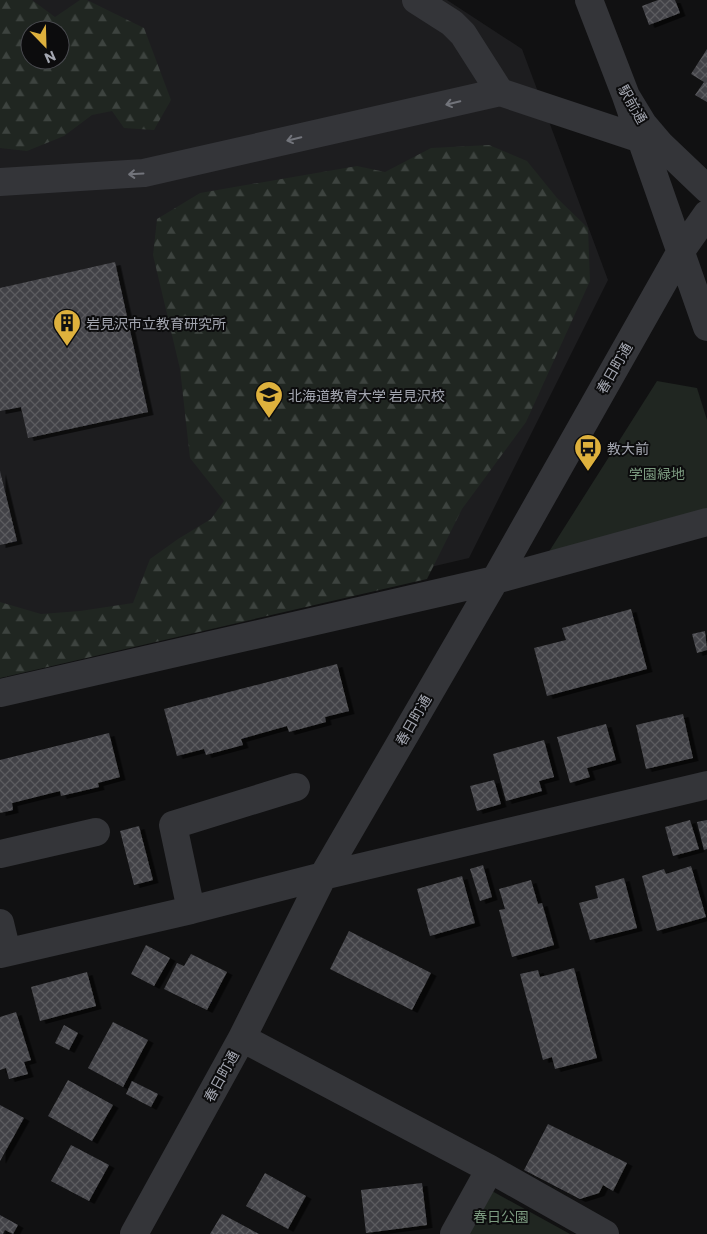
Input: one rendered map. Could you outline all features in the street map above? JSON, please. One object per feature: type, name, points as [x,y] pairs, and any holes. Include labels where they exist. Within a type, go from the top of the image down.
[{"type":"street","points":[[416,0],[452,23],[463,34],[500,92]]},
{"type":"street","name":"駅前通","points":[[589,0],[626,96],[643,124],[660,144],[707,189]]},
{"type":"street","points":[[0,182],[144,173],[500,92],[641,139]]},
{"type":"street","points":[[626,96],[707,327]]},
{"type":"street","name":"春日町通","points":[[134,1234],[242,1038],[323,876],[495,580],[681,252],[707,214]]},
{"type":"street","points":[[0,693],[495,580],[707,522]]},
{"type":"street","points":[[0,923],[4,953],[191,910],[323,876],[707,785]]},
{"type":"street","points":[[191,910],[173,825],[296,787]]},
{"type":"street","points":[[0,854],[96,832]]},
{"type":"street","points":[[242,1038],[490,1169],[605,1234]]},
{"type":"street","points":[[454,1234],[490,1169]]},
{"type":"shaded area","name":"北海道教育大学 岩見沢校","points":[[0,0],[447,0],[522,49],[608,280],[469,558],[0,668]]},
{"type":"green space","points":[[0,0],[32,0],[55,17],[80,0],[87,0],[144,28],[171,100],[154,130],[124,128],[112,111],[92,115],[64,136],[27,151],[0,148]]},
{"type":"green space","points":[[489,145],[527,161],[557,198],[588,228],[590,281],[526,422],[462,509],[427,579],[0,678],[0,602],[41,614],[80,611],[133,603],[150,559],[211,519],[224,501],[190,458],[180,369],[153,255],[157,219],[200,193],[357,166],[385,172],[431,148]]},
{"type":"green space","name":"学園緑地","points":[[657,381],[697,388],[707,420],[707,510],[545,558]]},
{"type":"green space","name":"春日公園","points":[[492,1191],[570,1234],[469,1234]]},
{"type":"building","points":[[658,0],[675,0],[680,13],[649,25],[642,6]]},
{"type":"building","points":[[707,49],[707,102],[695,95],[704,82],[691,74]]},
{"type":"building","name":"岩見沢市立教育研究所","points":[[115,262],[148,412],[28,438],[21,407],[0,411],[0,288]]},
{"type":"building","points":[[0,471],[17,541],[0,545]]},
{"type":"building","points":[[631,609],[647,669],[547,696],[534,648],[566,640],[562,628]]},
{"type":"building","points":[[705,631],[707,650],[697,653],[692,634]]},
{"type":"building","points":[[337,664],[349,711],[325,717],[326,722],[289,732],[287,726],[241,739],[243,745],[206,755],[204,749],[177,756],[164,709]]},
{"type":"building","points":[[683,714],[693,758],[646,769],[636,725]]},
{"type":"building","points":[[606,724],[616,760],[587,768],[590,777],[570,783],[557,737]]},
{"type":"building","points":[[109,733],[120,777],[98,783],[99,787],[61,796],[60,791],[12,803],[13,810],[0,813],[0,760]]},
{"type":"building","points":[[544,740],[554,777],[539,781],[542,791],[506,801],[493,754]]},
{"type":"building","points":[[494,780],[501,804],[477,811],[470,786]]},
{"type":"building","points":[[690,820],[699,849],[673,856],[665,827]]},
{"type":"building","points":[[707,820],[707,849],[704,850],[697,822]]},
{"type":"building","points":[[139,826],[153,880],[134,885],[120,831]]},
{"type":"building","points":[[483,865],[492,897],[480,901],[470,869]]},
{"type":"building","points":[[691,866],[706,917],[657,931],[642,876],[664,869],[666,874]]},
{"type":"building","points":[[462,876],[475,923],[430,936],[417,889]]},
{"type":"building","points":[[624,878],[637,928],[590,940],[579,903],[598,898],[595,886]]},
{"type":"building","points":[[531,880],[538,904],[542,903],[554,945],[512,957],[499,910],[505,909],[499,889]]},
{"type":"building","points":[[349,931],[431,973],[412,1010],[330,969]]},
{"type":"building","points":[[146,945],[170,958],[154,986],[131,974]]},
{"type":"building","points":[[191,954],[227,972],[207,1010],[164,989],[177,963],[184,966]]},
{"type":"building","points":[[574,968],[597,1058],[555,1069],[552,1057],[543,1060],[520,974],[538,970],[540,977]]},
{"type":"building","points":[[87,972],[96,1006],[40,1021],[31,987]]},
{"type":"building","points":[[16,1012],[31,1060],[24,1062],[28,1074],[9,1079],[6,1068],[0,1070],[0,1017]]},
{"type":"building","points":[[113,1022],[148,1040],[123,1087],[88,1068]]},
{"type":"building","points":[[64,1025],[78,1033],[69,1050],[55,1043]]},
{"type":"building","points":[[68,1080],[113,1105],[92,1141],[48,1116]]},
{"type":"building","points":[[132,1081],[158,1094],[151,1107],[126,1094]]},
{"type":"building","points":[[0,1105],[24,1118],[0,1161]]},
{"type":"building","points":[[548,1124],[627,1163],[613,1191],[603,1185],[599,1193],[580,1199],[524,1170]]},
{"type":"building","points":[[71,1145],[109,1165],[89,1201],[51,1181]]},
{"type":"building","points":[[265,1173],[306,1196],[288,1229],[246,1206]]},
{"type":"building","points":[[422,1183],[427,1225],[366,1233],[361,1190]]},
{"type":"building","points":[[222,1214],[259,1234],[210,1234]]},
{"type":"building","points":[[0,1215],[18,1225],[13,1234],[5,1230],[3,1234],[0,1234]]},
{"type":"place","name":"岩見沢市立教育研究所","points":[[67,347]]},
{"type":"place","name":"北海道教育大学 岩見沢校","points":[[269,419]]},
{"type":"place","name":"教大前","points":[[588,472]]}]
